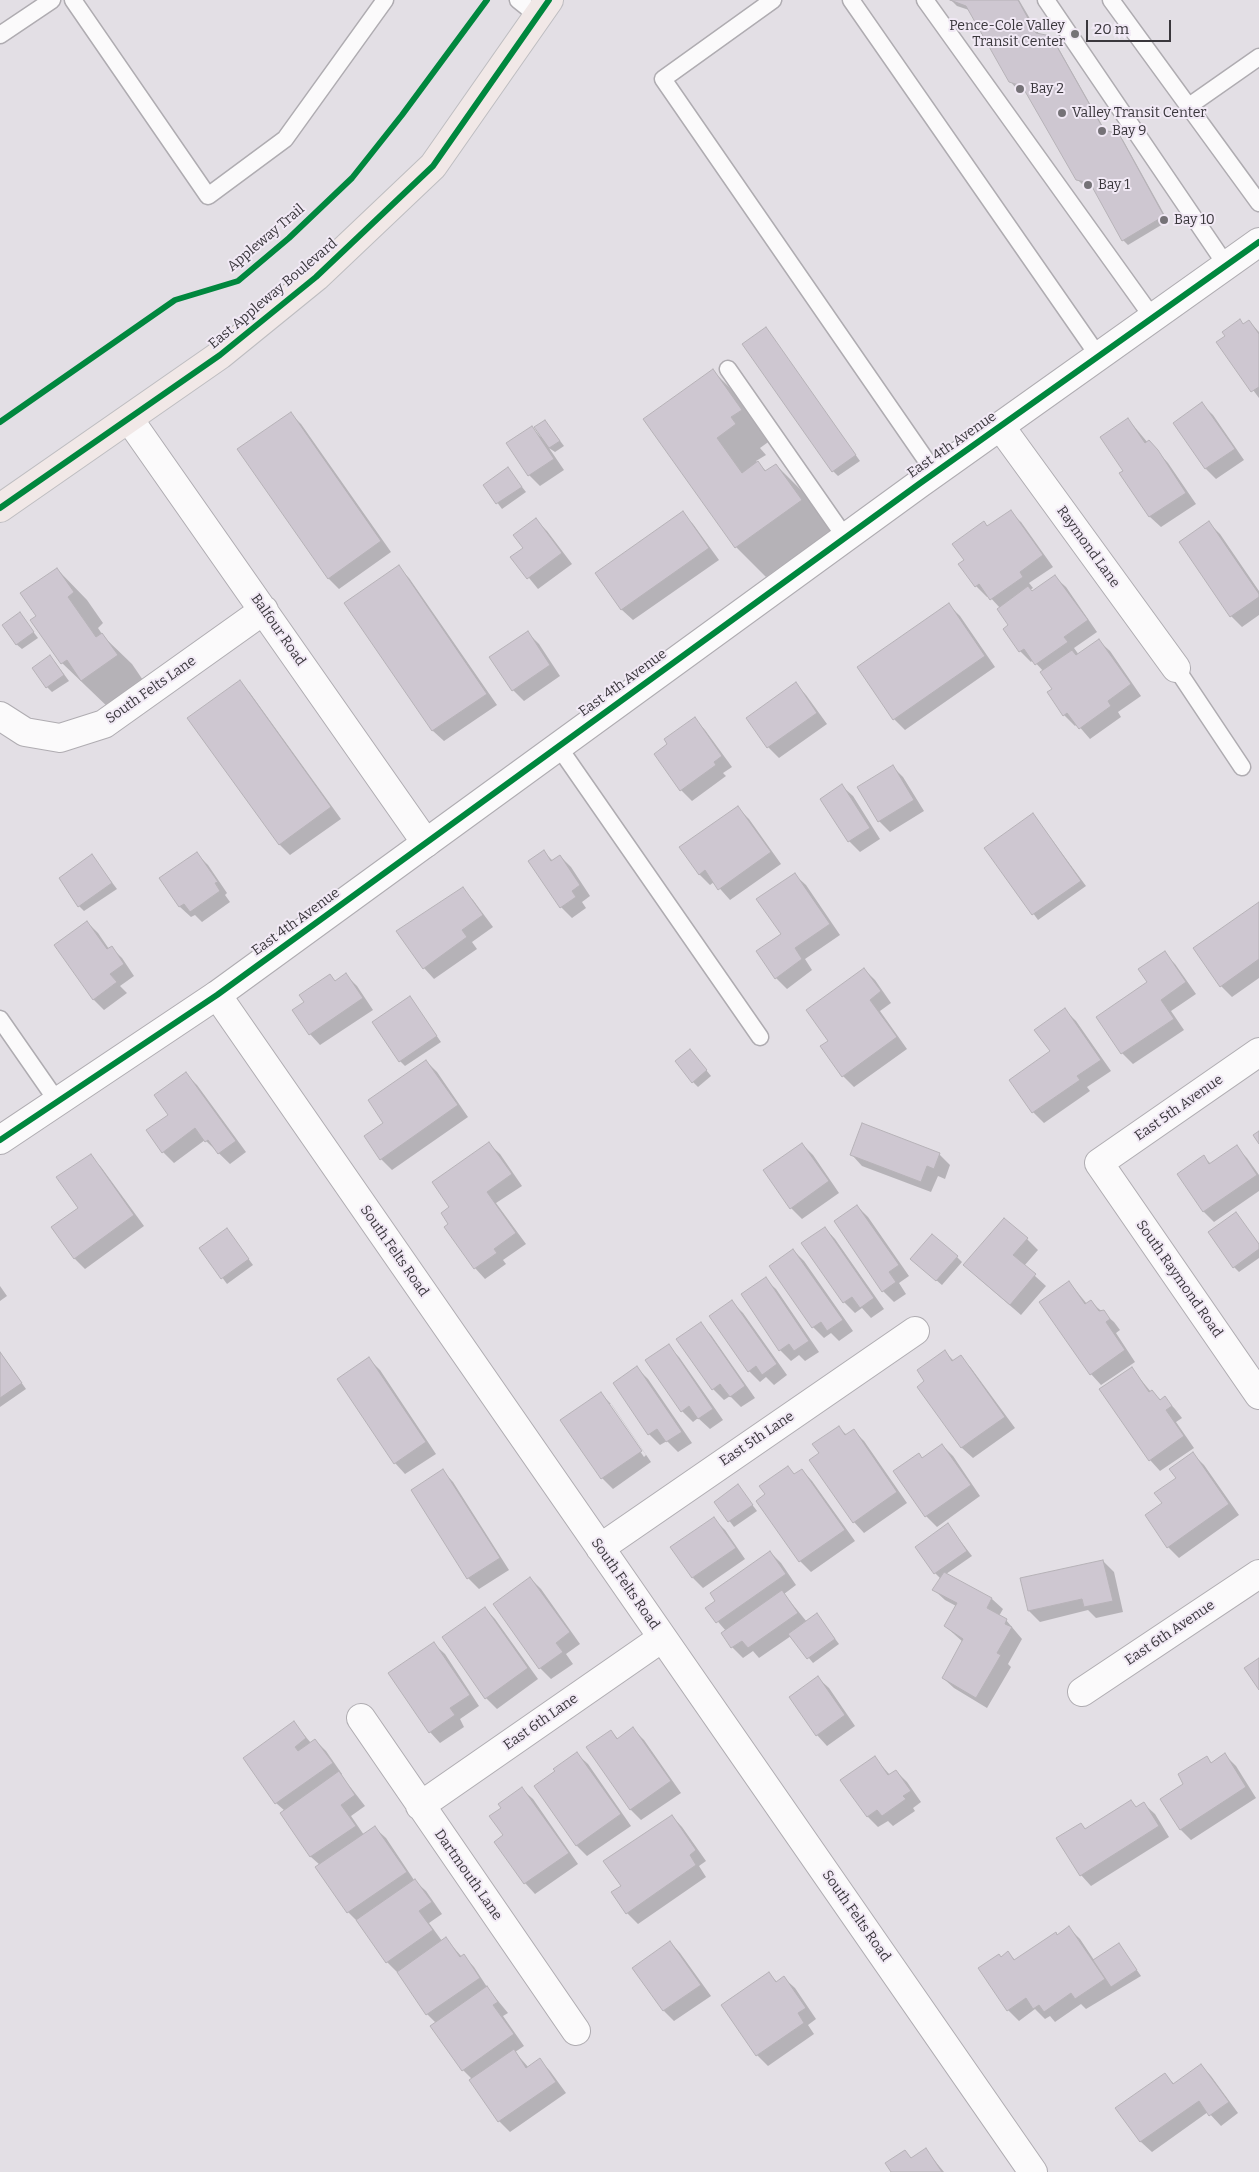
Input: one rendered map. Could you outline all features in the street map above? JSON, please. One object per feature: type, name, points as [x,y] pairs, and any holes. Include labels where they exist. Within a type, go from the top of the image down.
[{"type":"main road","name":"East Appleway Boulevard","points":[[0,508],[220,355],[316,277],[433,166],[535,5]]},
{"type":"street","name":"East 4th Avenue","points":[[0,1140],[217,995],[935,472],[1259,242]]},
{"type":"street","name":"Balfour Road","points":[[129,418],[426,843]]},
{"type":"street","name":"Raymond Lane","points":[[1000,426],[1176,668]]},
{"type":"street","name":"South Felts Lane","points":[[0,716],[25,732],[60,738],[104,724],[264,610]]},
{"type":"street","name":"South Felts Road","points":[[217,995],[1033,2172]]},
{"type":"street","name":"East 5th Avenue","points":[[1099,1163],[1259,1052]]},
{"type":"street","name":"South Raymond Road","points":[[1099,1163],[1259,1395]]},
{"type":"street","name":"East 5th Lane","points":[[600,1548],[915,1331]]},
{"type":"street","name":"East 6th Avenue","points":[[1082,1692],[1259,1574]]},
{"type":"street","name":"East 6th Lane","points":[[420,1806],[662,1638]]},
{"type":"street","name":"Dartmouth Lane","points":[[361,1718],[576,2031]]},
{"type":"lane","points":[[0,35],[52,0]]},
{"type":"lane","points":[[73,0],[208,196],[285,139],[385,0]]},
{"type":"lane","points":[[773,0],[663,79],[935,472]]},
{"type":"lane","points":[[851,0],[1099,357]]},
{"type":"lane","points":[[925,0],[1153,318]]},
{"type":"lane","points":[[1046,0],[1226,265]]},
{"type":"lane","points":[[1112,0],[1259,203]]},
{"type":"lane","points":[[1189,106],[1259,57]]},
{"type":"lane","points":[[728,369],[845,538]]},
{"type":"lane","points":[[1176,668],[1242,767]]},
{"type":"lane","points":[[558,746],[760,1037]]},
{"type":"lane","points":[[0,1019],[57,1101]]},
{"type":"building","points":[[950,0],[1018,0],[1036,33],[1051,36],[1104,130],[1119,134],[1164,216],[1122,241],[1090,183],[1076,180],[1022,86],[1009,82],[966,6]]},
{"type":"building","points":[[1240,319],[1243,324],[1249,320],[1259,334],[1259,387],[1251,392],[1216,342],[1225,336],[1222,332]]},
{"type":"building","points":[[766,327],[856,455],[832,472],[742,344]]},
{"type":"building","points":[[713,369],[742,410],[731,417],[736,424],[717,438],[742,473],[758,461],[765,471],[776,464],[802,500],[735,548],[643,419]]},
{"type":"building","points":[[1202,402],[1235,449],[1205,469],[1173,423]]},
{"type":"building","points":[[291,412],[381,541],[328,579],[237,449]]},
{"type":"building","points":[[1128,418],[1145,443],[1149,440],[1158,450],[1186,493],[1149,517],[1119,473],[1123,471],[1100,437]]},
{"type":"building","points":[[545,420],[560,441],[549,448],[534,427]]},
{"type":"building","points":[[532,426],[554,459],[528,476],[506,443]]},
{"type":"building","points":[[508,467],[522,487],[496,504],[483,485]]},
{"type":"building","points":[[1011,510],[1043,555],[1020,572],[1023,577],[990,600],[979,584],[975,587],[958,564],[964,560],[952,544],[984,521],[987,526]]},
{"type":"building","points":[[683,511],[709,548],[621,610],[595,573]]},
{"type":"building","points":[[536,518],[562,553],[527,579],[510,557],[523,548],[513,535]]},
{"type":"building","points":[[1209,521],[1259,594],[1259,597],[1230,617],[1179,542]]},
{"type":"building","points":[[399,565],[487,694],[432,731],[344,603]]},
{"type":"building","points":[[57,568],[74,592],[68,597],[96,637],[102,633],[118,655],[81,681],[67,660],[61,664],[30,620],[36,616],[20,593]]},
{"type":"building","points":[[1055,575],[1088,620],[1064,637],[1068,642],[1035,665],[1024,649],[1019,652],[1003,629],[1008,625],[997,609],[1028,586],[1032,591]]},
{"type":"building","points":[[949,603],[985,656],[893,720],[857,667]]},
{"type":"building","points":[[20,612],[34,632],[16,645],[2,625]]},
{"type":"building","points":[[528,631],[550,665],[512,691],[489,657]]},
{"type":"building","points":[[1099,639],[1131,684],[1108,701],[1111,706],[1079,729],[1067,713],[1063,716],[1047,692],[1052,689],[1040,672],[1072,650],[1076,655]]},
{"type":"building","points":[[50,655],[64,675],[46,688],[32,668]]},
{"type":"building","points":[[240,680],[331,807],[279,845],[187,718]]},
{"type":"building","points":[[796,682],[817,713],[767,748],[746,718]]},
{"type":"building","points":[[695,717],[722,756],[714,762],[716,765],[680,791],[654,754],[667,744],[664,739]]},
{"type":"building","points":[[893,765],[914,800],[878,822],[857,787]]},
{"type":"building","points":[[842,784],[870,828],[848,842],[820,799]]},
{"type":"building","points":[[738,806],[771,852],[718,890],[705,870],[699,875],[679,847]]},
{"type":"building","points":[[1033,813],[1081,881],[1032,915],[984,848]]},
{"type":"building","points":[[544,850],[551,861],[560,855],[580,885],[572,891],[576,897],[560,908],[528,861]]},
{"type":"building","points":[[197,852],[218,882],[215,883],[220,891],[190,912],[184,904],[179,907],[159,878]]},
{"type":"building","points":[[92,854],[112,883],[78,907],[59,878]]},
{"type":"building","points":[[795,873],[830,924],[795,948],[802,959],[775,979],[756,951],[781,934],[756,899]]},
{"type":"building","points":[[463,887],[483,915],[462,930],[467,937],[423,969],[396,931]]},
{"type":"building","points":[[1259,902],[1259,959],[1220,987],[1193,948]]},
{"type":"building","points":[[87,921],[107,949],[112,946],[124,964],[110,974],[117,982],[93,1000],[54,945]]},
{"type":"building","points":[[1165,951],[1186,982],[1161,1000],[1174,1019],[1121,1054],[1096,1017],[1147,982],[1138,969]]},
{"type":"building","points":[[864,968],[881,991],[870,1000],[897,1037],[842,1077],[820,1046],[828,1041],[806,1010]]},
{"type":"building","points":[[346,973],[363,998],[309,1035],[292,1010],[304,1002],[299,995],[330,974],[335,981]]},
{"type":"building","points":[[410,996],[437,1036],[399,1062],[372,1022]]},
{"type":"building","points":[[1065,1008],[1101,1060],[1077,1076],[1080,1080],[1032,1113],[1009,1080],[1050,1051],[1034,1030]]},
{"type":"building","points":[[690,1049],[707,1070],[692,1083],[675,1061]]},
{"type":"building","points":[[426,1060],[458,1105],[380,1160],[364,1136],[383,1123],[368,1100]]},
{"type":"building","points":[[186,1072],[236,1141],[218,1154],[208,1140],[205,1142],[195,1128],[162,1153],[146,1130],[168,1115],[154,1095]]},
{"type":"building","points":[[862,1123],[940,1153],[934,1169],[927,1166],[921,1182],[850,1155]]},
{"type":"building","points":[[1259,1131],[1259,1144],[1253,1135]]},
{"type":"building","points":[[489,1142],[512,1174],[487,1192],[516,1233],[494,1249],[497,1253],[474,1269],[444,1227],[448,1224],[441,1213],[449,1207],[432,1182]]},
{"type":"building","points":[[802,1143],[829,1181],[790,1209],[763,1170]]},
{"type":"building","points":[[1237,1145],[1257,1175],[1203,1212],[1177,1174],[1204,1155],[1209,1164]]},
{"type":"building","points":[[91,1154],[134,1215],[74,1259],[51,1227],[78,1208],[56,1177]]},
{"type":"building","points":[[857,1205],[899,1265],[889,1272],[896,1282],[882,1292],[834,1221]]},
{"type":"building","points":[[1236,1212],[1259,1244],[1259,1249],[1233,1268],[1208,1232]]},
{"type":"building","points":[[1004,1218],[1028,1238],[1013,1255],[1036,1274],[1010,1305],[963,1265]]},
{"type":"building","points":[[825,1227],[874,1298],[860,1308],[852,1297],[843,1303],[801,1243]]},
{"type":"building","points":[[227,1228],[249,1259],[221,1279],[199,1248]]},
{"type":"building","points":[[932,1234],[958,1256],[936,1281],[910,1259]]},
{"type":"building","points":[[793,1249],[843,1320],[827,1331],[821,1322],[812,1328],[769,1266]]},
{"type":"building","points":[[766,1277],[809,1341],[794,1351],[789,1344],[779,1351],[741,1294]]},
{"type":"building","points":[[1069,1281],[1085,1304],[1091,1300],[1099,1311],[1104,1310],[1110,1319],[1106,1322],[1125,1350],[1090,1375],[1039,1302]]},
{"type":"building","points":[[732,1300],[777,1364],[762,1375],[756,1366],[748,1372],[709,1316]]},
{"type":"building","points":[[701,1322],[745,1386],[730,1397],[720,1384],[712,1390],[676,1339]]},
{"type":"building","points":[[669,1344],[713,1409],[698,1419],[689,1406],[681,1412],[645,1360]]},
{"type":"building","points":[[945,1350],[952,1361],[961,1355],[1005,1417],[961,1448],[917,1387],[924,1381],[917,1370]]},
{"type":"building","points":[[0,1352],[22,1383],[0,1398]]},
{"type":"building","points":[[369,1357],[426,1442],[394,1464],[337,1379]]},
{"type":"building","points":[[637,1366],[682,1432],[666,1442],[657,1429],[648,1435],[613,1383]]},
{"type":"building","points":[[1132,1367],[1149,1392],[1152,1390],[1160,1400],[1165,1396],[1172,1406],[1166,1410],[1184,1436],[1149,1461],[1099,1389]]},
{"type":"building","points":[[601,1392],[642,1451],[601,1479],[560,1420]]},
{"type":"building","points":[[839,1426],[845,1435],[854,1429],[897,1492],[853,1523],[809,1460],[819,1453],[812,1444]]},
{"type":"building","points":[[942,1444],[971,1485],[925,1517],[893,1471],[919,1453],[922,1458]]},
{"type":"building","points":[[1193,1452],[1229,1504],[1167,1548],[1145,1515],[1162,1503],[1154,1493],[1176,1478],[1169,1469]]},
{"type":"building","points":[[788,1466],[794,1474],[802,1469],[845,1530],[799,1562],[756,1501],[765,1494],[759,1486]]},
{"type":"building","points":[[443,1469],[500,1558],[467,1579],[411,1490]]},
{"type":"building","points":[[738,1484],[753,1505],[728,1522],[714,1502]]},
{"type":"building","points":[[714,1517],[736,1548],[692,1578],[670,1547]]},
{"type":"building","points":[[948,1523],[967,1551],[934,1574],[915,1547]]},
{"type":"building","points":[[770,1551],[786,1574],[716,1623],[705,1608],[715,1601],[710,1593]]},
{"type":"building","points":[[1103,1560],[1113,1601],[1084,1607],[1082,1599],[1028,1611],[1020,1578]]},
{"type":"building","points":[[944,1572],[992,1598],[987,1608],[1007,1619],[1005,1624],[1012,1627],[997,1653],[1001,1655],[976,1698],[942,1678],[963,1639],[944,1626],[957,1603],[932,1590]]},
{"type":"building","points":[[530,1577],[570,1632],[556,1643],[563,1652],[539,1669],[493,1604]]},
{"type":"building","points":[[782,1590],[798,1613],[748,1648],[742,1641],[731,1648],[721,1633]]},
{"type":"building","points":[[485,1607],[528,1668],[485,1699],[442,1637]]},
{"type":"building","points":[[817,1613],[835,1639],[807,1659],[788,1634]]},
{"type":"building","points":[[434,1642],[470,1695],[450,1708],[455,1715],[429,1733],[388,1673]]},
{"type":"building","points":[[1259,1658],[1259,1690],[1244,1668]]},
{"type":"building","points":[[818,1676],[845,1715],[816,1736],[789,1697]]},
{"type":"building","points":[[294,1721],[306,1738],[295,1747],[298,1751],[315,1739],[333,1763],[275,1804],[243,1758]]},
{"type":"building","points":[[633,1727],[671,1781],[630,1810],[586,1747],[611,1730],[617,1739]]},
{"type":"building","points":[[577,1752],[621,1814],[576,1846],[534,1786],[555,1771],[553,1769]]},
{"type":"building","points":[[1225,1753],[1246,1787],[1180,1830],[1160,1799],[1183,1784],[1178,1774],[1207,1756],[1211,1763]]},
{"type":"building","points":[[875,1756],[888,1775],[896,1770],[911,1791],[903,1796],[906,1799],[882,1816],[877,1810],[867,1817],[840,1780]]},
{"type":"building","points":[[339,1771],[355,1795],[341,1805],[356,1826],[310,1857],[280,1813]]},
{"type":"building","points":[[522,1787],[569,1853],[524,1884],[494,1842],[503,1835],[489,1816],[501,1808],[498,1804]]},
{"type":"building","points":[[1131,1800],[1136,1807],[1144,1802],[1159,1826],[1080,1876],[1056,1838],[1081,1823],[1085,1829]]},
{"type":"building","points":[[672,1815],[696,1850],[690,1855],[696,1865],[626,1914],[611,1892],[621,1886],[603,1861]]},
{"type":"building","points":[[375,1826],[407,1872],[347,1913],[315,1867]]},
{"type":"building","points":[[415,1879],[432,1902],[419,1911],[433,1930],[386,1963],[356,1920]]},
{"type":"building","points":[[1069,1926],[1105,1979],[1075,1999],[1071,1993],[1044,2012],[1039,2005],[1033,2009],[1026,1998],[1007,2011],[978,1968],[999,1954],[1001,1957],[1008,1951],[1014,1960],[1056,1932],[1057,1935]]},
{"type":"building","points":[[446,1937],[460,1957],[464,1954],[480,1978],[426,2015],[397,1972]]},
{"type":"building","points":[[670,1941],[701,1985],[663,2011],[632,1968]]},
{"type":"building","points":[[1119,1943],[1137,1970],[1111,1987],[1093,1960]]},
{"type":"building","points":[[769,1972],[776,1982],[784,1976],[806,2008],[798,2013],[804,2023],[756,2056],[721,2005]]},
{"type":"building","points":[[487,1986],[498,2002],[493,2005],[514,2034],[462,2071],[430,2026]]},
{"type":"building","points":[[514,2049],[526,2068],[540,2058],[556,2082],[498,2122],[469,2080]]},
{"type":"building","points":[[1201,2064],[1229,2102],[1209,2116],[1199,2101],[1140,2142],[1115,2108],[1165,2073],[1173,2084]]},
{"type":"building","points":[[926,2148],[942,2172],[891,2172],[885,2163],[905,2150],[911,2158]]},
{"type":"cycle path","name":"Appleway Trail","points":[[0,422],[175,300],[238,281],[289,238],[352,178],[402,115],[487,0]]},
{"type":"cycle path","points":[[0,508],[220,355],[316,277],[433,166],[549,0]]},
{"type":"cycle path","points":[[0,1140],[217,995],[919,484],[1259,242]]},
{"type":"place","name":"Pence-Cole Valley Transit Center","points":[[1075,34]]},
{"type":"place","name":"Bay 2","points":[[1020,89]]},
{"type":"place","name":"Valley Transit Center","points":[[1062,113]]},
{"type":"place","name":"Bay 9","points":[[1102,131]]},
{"type":"place","name":"Bay 1","points":[[1088,185]]},
{"type":"place","name":"Bay 10","points":[[1164,220]]}]
